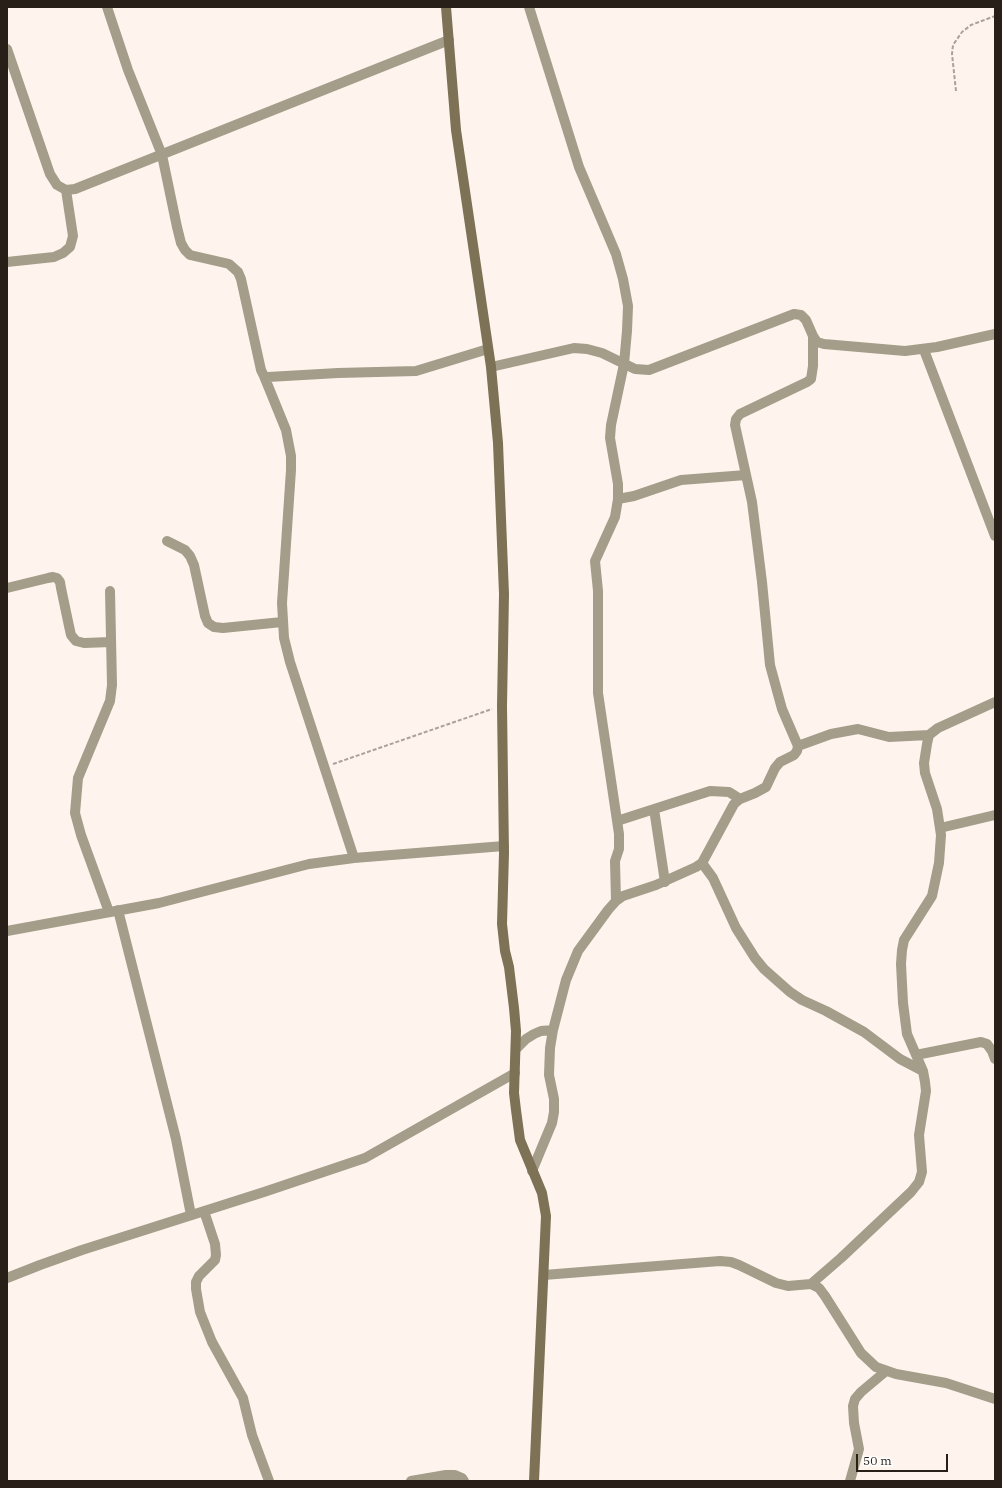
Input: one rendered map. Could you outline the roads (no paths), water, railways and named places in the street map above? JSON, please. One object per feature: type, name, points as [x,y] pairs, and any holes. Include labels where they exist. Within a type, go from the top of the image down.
[{"type":"street","points":[[107,7],[128,70],[162,154],[178,235],[185,250],[190,256],[229,264],[238,272],[261,370],[286,430],[291,470],[282,622],[290,662],[354,858]]},
{"type":"street","points":[[446,7],[456,130],[491,366],[496,413],[501,493],[504,594],[502,706],[504,846],[502,932],[513,996],[516,1049],[514,1093],[520,1140],[542,1193],[546,1216],[534,1481]]},
{"type":"street","points":[[529,7],[579,167],[616,254],[628,306],[624,364],[611,425],[610,438],[618,484],[618,499],[615,516],[595,561],[598,591],[598,698],[619,843],[619,849],[615,861],[616,901]]},
{"type":"street","points":[[7,49],[50,174],[58,185],[66,190],[75,189],[449,40]]},
{"type":"street","points":[[7,262],[54,257],[63,253],[70,247],[73,236],[66,190]]},
{"type":"street","points":[[491,366],[574,348],[587,348],[602,353],[635,369],[649,370],[794,314],[801,315],[806,320],[817,342],[891,351],[924,350],[995,334]]},
{"type":"street","points":[[532,1171],[547,1136],[554,1112],[554,1099],[549,1075],[550,1048],[553,1030],[566,980],[578,951],[586,938],[616,901],[623,896],[665,882],[702,863],[734,804],[740,799],[755,794],[766,787],[775,768],[780,762],[794,756],[797,751],[798,746],[782,709],[770,666],[762,582],[750,495],[736,432],[736,419],[740,414],[811,379],[813,374],[813,336]]},
{"type":"street","points":[[264,376],[408,372],[424,369],[488,349]]},
{"type":"street","points":[[924,350],[995,536]]},
{"type":"street","points":[[618,499],[634,496],[681,480],[746,474]]},
{"type":"street","points":[[167,541],[185,550],[190,556],[208,623],[214,627],[224,628],[282,622]]},
{"type":"street","points":[[7,588],[48,578],[57,578],[62,588],[71,635],[76,641],[84,643],[111,642]]},
{"type":"street","points":[[110,591],[112,685],[110,700],[80,772],[75,799],[77,823],[113,911],[176,1139],[191,1215]]},
{"type":"street","points":[[798,746],[831,734],[858,729],[889,737],[929,735],[949,722],[995,702]]},
{"type":"street","points":[[811,1284],[911,1192],[919,1182],[922,1172],[919,1135],[926,1092],[923,1071],[907,1034],[901,983],[902,950],[907,935],[932,896],[939,863],[941,836],[940,828],[937,809],[925,773],[924,763],[929,735]]},
{"type":"street","points":[[617,821],[710,791],[729,792],[740,799]]},
{"type":"street","points":[[654,808],[665,882]]},
{"type":"street","points":[[940,828],[995,815]]},
{"type":"street","points":[[7,931],[180,898],[296,866],[354,858],[504,846]]},
{"type":"street","points":[[702,863],[713,878],[736,928],[755,958],[764,969],[790,992],[802,1000],[826,1011],[864,1032],[900,1059],[923,1071]]},
{"type":"street","points":[[516,1049],[534,1034],[541,1031],[553,1030]]},
{"type":"street","points":[[916,1055],[995,1038]]},
{"type":"street","points":[[981,1042],[987,1044],[995,1059]]},
{"type":"street","points":[[7,1278],[40,1265],[365,1158],[515,1073]]},
{"type":"street","points":[[204,1211],[215,1244],[216,1255],[214,1260],[199,1276],[196,1282],[200,1312],[212,1342],[243,1398],[252,1435],[269,1481]]},
{"type":"street","points":[[544,1275],[720,1261],[731,1262],[776,1283],[788,1286],[811,1284],[819,1288],[861,1353],[876,1367],[886,1372],[946,1383],[995,1399]]},
{"type":"street","points":[[850,1481],[859,1449],[853,1419],[853,1406],[855,1399],[861,1392],[886,1372]]},
{"type":"street","points":[[411,1481],[446,1475],[456,1475],[464,1481]]}]
